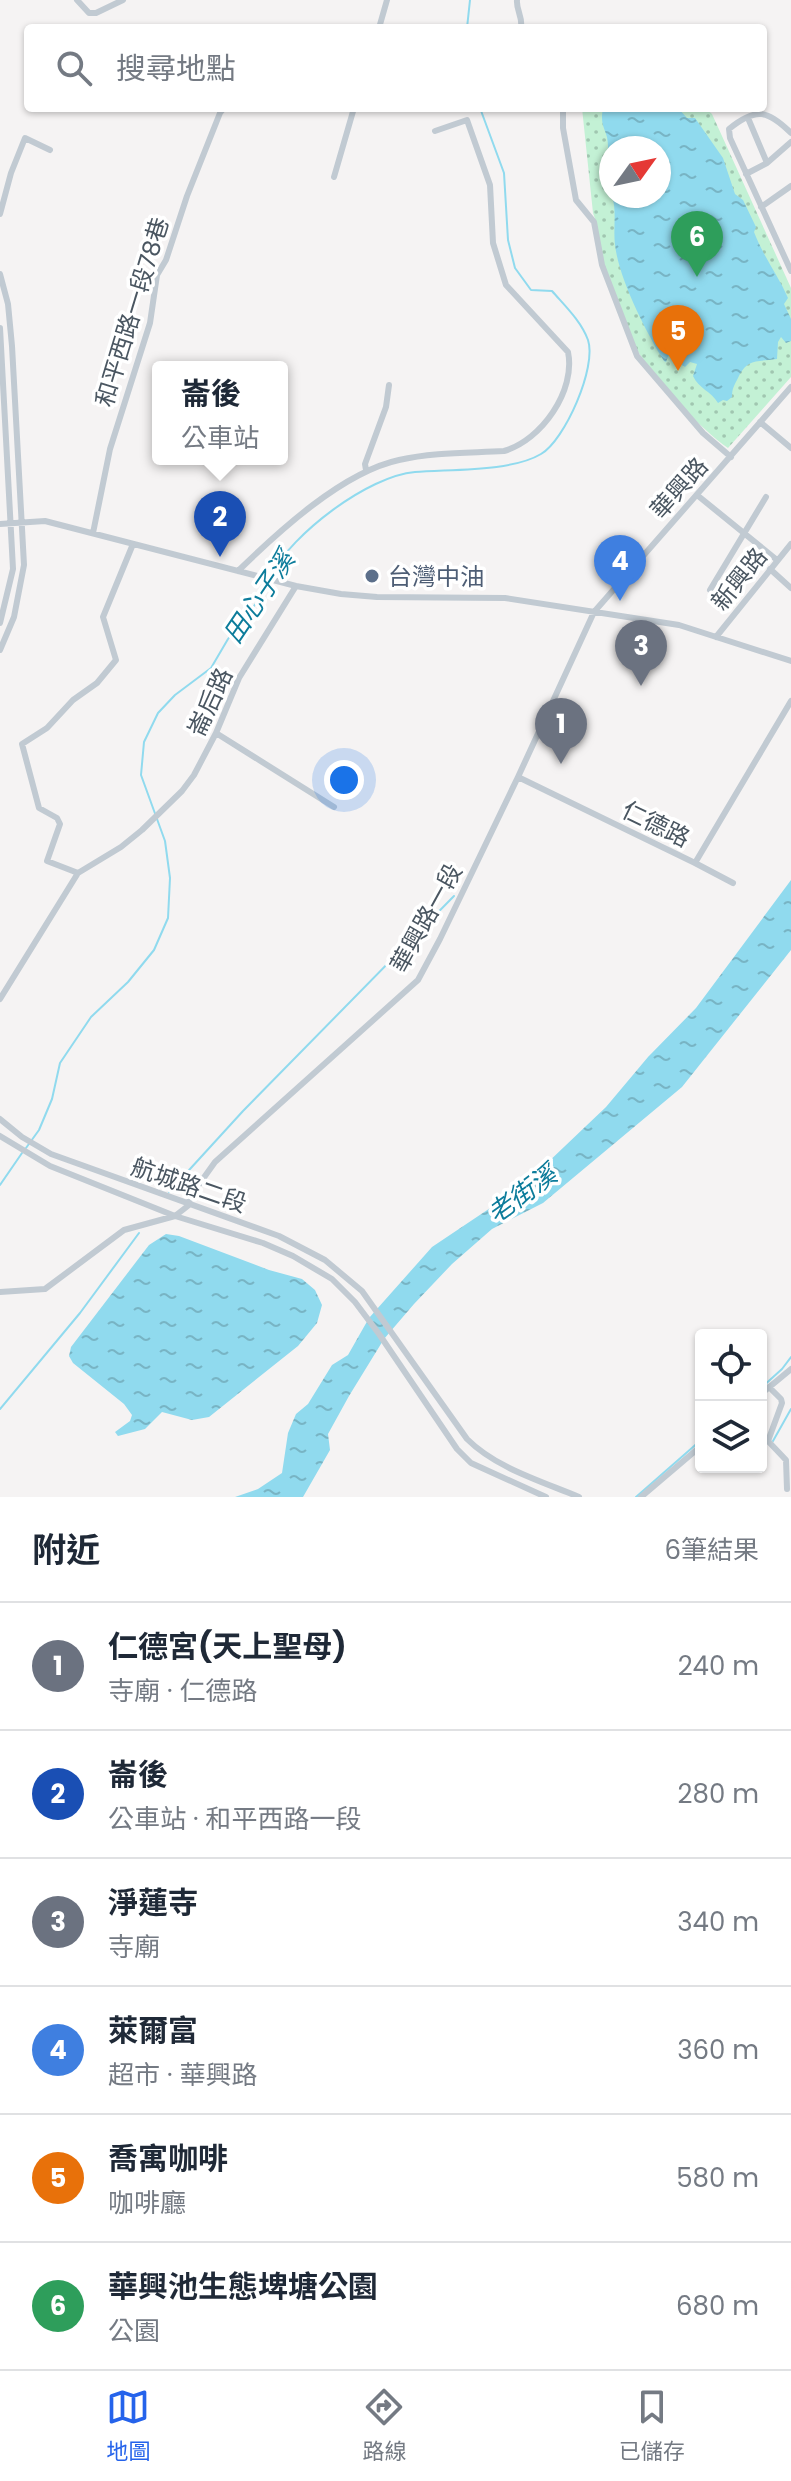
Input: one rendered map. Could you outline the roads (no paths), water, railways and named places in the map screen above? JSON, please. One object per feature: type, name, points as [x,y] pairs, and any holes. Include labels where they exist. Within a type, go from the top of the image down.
[{"type":"street","points":[[77,0],[89,13],[96,13],[123,0]]},
{"type":"street","points":[[380,24],[387,0]]},
{"type":"street","points":[[517,0],[522,24]]},
{"type":"street","name":"和平西路一段78巷","points":[[93,533],[110,449],[150,323],[157,275],[166,260],[187,196],[221,112]]},
{"type":"street","points":[[334,177],[353,112]]},
{"type":"street","points":[[563,112],[576,200],[594,222],[602,265],[637,356],[703,433],[731,457]]},
{"type":"street","points":[[791,133],[774,116],[765,113],[729,129],[730,138],[791,271]]},
{"type":"street","points":[[748,118],[767,163]]},
{"type":"street","points":[[238,571],[280,529],[366,470],[414,457],[514,448],[545,425],[569,376],[568,352],[506,285],[493,243],[488,177],[467,120],[435,131]]},
{"type":"street","points":[[0,214],[25,138],[50,150]]},
{"type":"street","points":[[746,174],[767,163],[791,142]]},
{"type":"street","points":[[761,207],[791,186]]},
{"type":"street","points":[[783,253],[791,244]]},
{"type":"street","points":[[0,274],[8,304],[12,346],[24,565],[14,617],[0,650]]},
{"type":"street","points":[[0,328],[13,569],[0,623]]},
{"type":"street","points":[[366,470],[365,464],[386,407],[389,385]]},
{"type":"street","name":"華興路","points":[[594,612],[791,387]]},
{"type":"street","points":[[760,422],[791,448]]},
{"type":"street","points":[[697,495],[777,560]]},
{"type":"street","points":[[710,590],[766,497]]},
{"type":"street","points":[[0,524],[45,521],[283,583],[341,594],[505,598],[679,625],[791,661]]},
{"type":"street","points":[[0,999],[78,873],[47,861],[60,824],[57,818],[39,808],[22,744],[47,728],[73,700],[97,683],[116,660],[103,617],[133,544]]},
{"type":"street","name":"新興路","points":[[716,637],[777,560],[789,550]]},
{"type":"street","points":[[770,569],[791,588]]},
{"type":"street","name":"崙后路","points":[[78,873],[121,847],[182,791],[216,733],[239,678],[296,586]]},
{"type":"street","name":"華興路一段","points":[[175,1216],[189,1205],[190,1197],[215,1162],[418,980],[518,777],[594,612]]},
{"type":"street","name":"仁德路","points":[[518,777],[695,863],[791,701]]},
{"type":"street","points":[[216,733],[334,807]]},
{"type":"street","points":[[695,863],[733,883]]},
{"type":"street","name":"航城路二段","points":[[0,1119],[22,1137],[50,1153],[279,1236],[325,1260],[362,1291],[467,1439],[479,1451],[579,1497]]},
{"type":"street","name":"航城路二段","points":[[0,1136],[43,1162],[175,1216],[263,1243],[332,1279],[355,1302],[457,1449],[471,1463],[546,1497]]},
{"type":"street","points":[[0,1292],[45,1289],[124,1230],[175,1216]]},
{"type":"street","points":[[787,1489],[786,1460],[768,1441],[782,1403],[769,1387],[791,1369]]},
{"type":"street","points":[[641,1497],[695,1451]]},
{"type":"water","points":[[603,112],[682,112],[687,118],[695,118],[723,158],[735,194],[743,200],[756,227],[754,232],[758,241],[788,298],[784,304],[791,319],[791,341],[786,343],[781,337],[777,359],[753,362],[745,367],[734,385],[732,397],[727,401],[718,403],[696,380],[693,376],[697,364],[690,362],[685,367],[675,360],[675,355],[669,354],[664,361],[628,289],[615,245],[614,208],[671,208],[671,136],[607,136]]},
{"type":"water","name":"老街溪","points":[[791,880],[791,950],[682,1087],[543,1203],[492,1229],[452,1264],[414,1304],[384,1339],[349,1396],[328,1434],[330,1450],[303,1497],[235,1497],[258,1489],[282,1473],[288,1433],[296,1414],[308,1404],[332,1365],[348,1355],[369,1318],[432,1247],[523,1186],[606,1107],[648,1057],[696,1008]]},
{"type":"water","points":[[166,1234],[302,1279],[315,1290],[322,1305],[317,1323],[298,1346],[209,1417],[192,1420],[162,1412],[145,1429],[118,1436],[115,1432],[130,1421],[132,1415],[124,1404],[73,1363],[69,1356],[71,1347],[149,1245]]},
{"type":"waterway","name":"田心子溪","points":[[467,24],[470,0]]},
{"type":"waterway","name":"田心子溪","points":[[271,575],[281,559],[313,525],[354,496],[396,476],[415,472],[497,467],[528,460],[550,446],[577,402],[588,367],[588,340],[577,320],[552,291],[531,290],[515,268],[508,240],[504,173],[481,112]]},
{"type":"waterway","name":"田心子溪","points":[[26,1148],[39,1130],[52,1099],[60,1063],[91,1017],[128,982],[154,950],[168,918],[170,878],[165,841],[141,775],[144,742],[158,713],[175,695],[211,668],[268,581]]},
{"type":"waterway","points":[[169,1192],[243,1111],[454,896]]},
{"type":"waterway","name":"田心子溪","points":[[0,1185],[22,1153]]},
{"type":"waterway","points":[[0,1409],[80,1313],[139,1233]]},
{"type":"waterway","points":[[767,1383],[791,1357]]},
{"type":"waterway","points":[[773,1441],[791,1409]]},
{"type":"waterway","points":[[636,1497],[695,1445]]},
{"type":"place","name":"華興池生態埤塘公園","points":[[697,277]]},
{"type":"place","name":"喬寓咖啡","points":[[678,371]]},
{"type":"place","name":"崙後","points":[[220,557]]},
{"type":"place","name":"台灣中油","points":[[372,576]]},
{"type":"place","name":"萊爾富","points":[[620,601]]},
{"type":"place","name":"淨蓮寺","points":[[641,686]]},
{"type":"place","name":"仁德宮(天上聖母)","points":[[561,764]]}]
